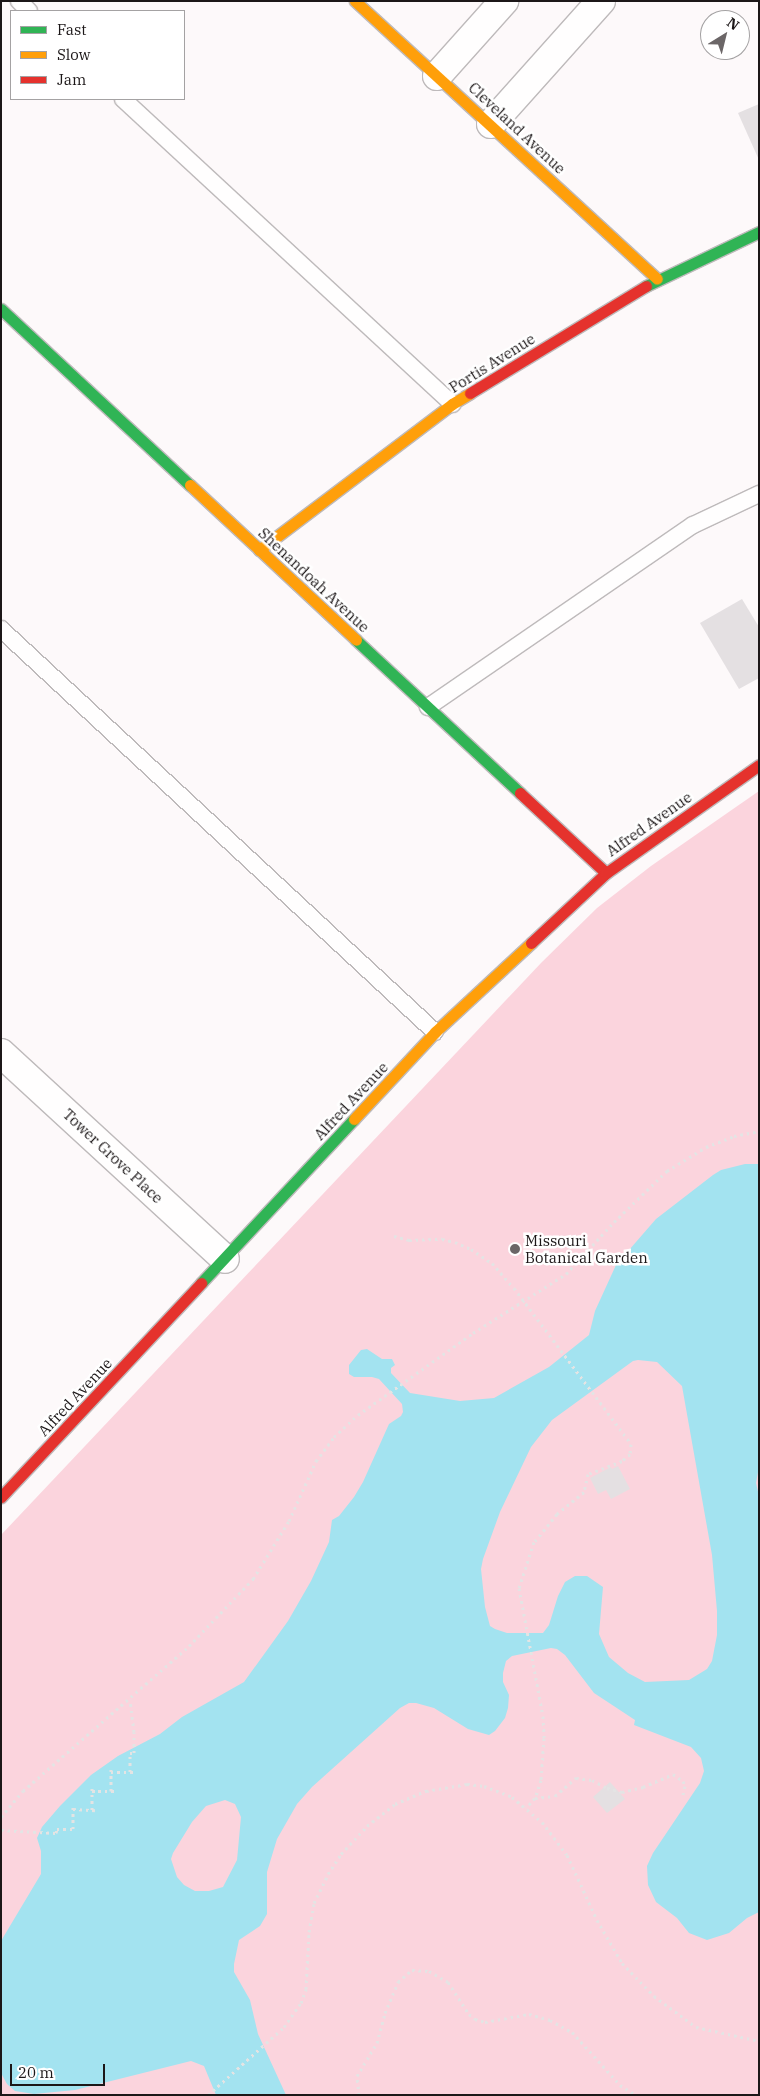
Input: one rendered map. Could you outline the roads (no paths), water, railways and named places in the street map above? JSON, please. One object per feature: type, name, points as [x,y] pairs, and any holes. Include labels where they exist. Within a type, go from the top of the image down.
[{"type":"street","name":"Cleveland Avenue","points":[[355,1],[491,124],[657,279]]},
{"type":"street","points":[[437,76],[504,1]]},
{"type":"street","points":[[491,124],[601,1]]},
{"type":"street","name":"Portis Avenue","points":[[259,550],[452,404],[657,279],[759,232]]},
{"type":"street","name":"Shenandoah Avenue","points":[[1,309],[606,873]]},
{"type":"street","name":"Alfred Avenue","points":[[3,1492],[225,1260],[435,1032],[606,873],[759,765]]},
{"type":"street","name":"Tower Grove Place","points":[[1,1053],[225,1260]]},
{"type":"lane","points":[[18,1],[28,10]]},
{"type":"lane","points":[[125,100],[452,404]]},
{"type":"lane","points":[[428,707],[693,526],[759,494]]},
{"type":"lane","points":[[1,629],[435,1032]]},
{"type":"water","points":[[745,1164],[759,1164],[759,1467],[756,1483],[759,1496],[759,1912],[747,1918],[729,1933],[707,1940],[689,1933],[677,1918],[656,1902],[648,1885],[647,1866],[653,1853],[700,1783],[704,1771],[701,1758],[691,1747],[634,1725],[635,1720],[594,1693],[565,1655],[557,1649],[551,1648],[512,1656],[506,1661],[503,1673],[503,1682],[509,1695],[508,1708],[505,1718],[495,1731],[489,1735],[468,1729],[434,1708],[409,1703],[400,1708],[312,1787],[297,1804],[277,1839],[267,1872],[267,1914],[260,1926],[239,1940],[234,1972],[250,2000],[258,2034],[286,2095],[216,2095],[204,2066],[191,2061],[75,2090],[34,2094],[15,2091],[7,2084],[1,2073],[1,1941],[41,1874],[41,1851],[37,1838],[42,1827],[91,1775],[118,1756],[160,1734],[182,1717],[244,1682],[288,1621],[311,1581],[329,1542],[332,1520],[339,1516],[354,1497],[363,1482],[389,1424],[401,1416],[403,1412],[402,1404],[379,1379],[354,1377],[349,1374],[349,1365],[361,1350],[367,1349],[382,1359],[392,1359],[395,1365],[391,1368],[391,1373],[410,1393],[460,1401],[494,1398],[549,1367],[589,1335],[595,1311],[616,1265],[656,1219],[721,1170]],"holes":[[[633,1361],[657,1362],[682,1386],[712,1555],[717,1635],[712,1661],[707,1669],[689,1680],[645,1682],[628,1673],[609,1657],[599,1634],[603,1587],[587,1576],[575,1576],[565,1582],[558,1596],[549,1625],[543,1633],[507,1633],[495,1629],[490,1626],[485,1607],[481,1569],[483,1559],[500,1512],[531,1447],[552,1420]],[[225,1800],[235,1804],[241,1817],[237,1860],[223,1887],[209,1891],[195,1891],[184,1885],[177,1877],[171,1859],[192,1822],[206,1806]]]},
{"type":"place","name":"Missouri Botanical Garden","points":[[515,1249]]}]
